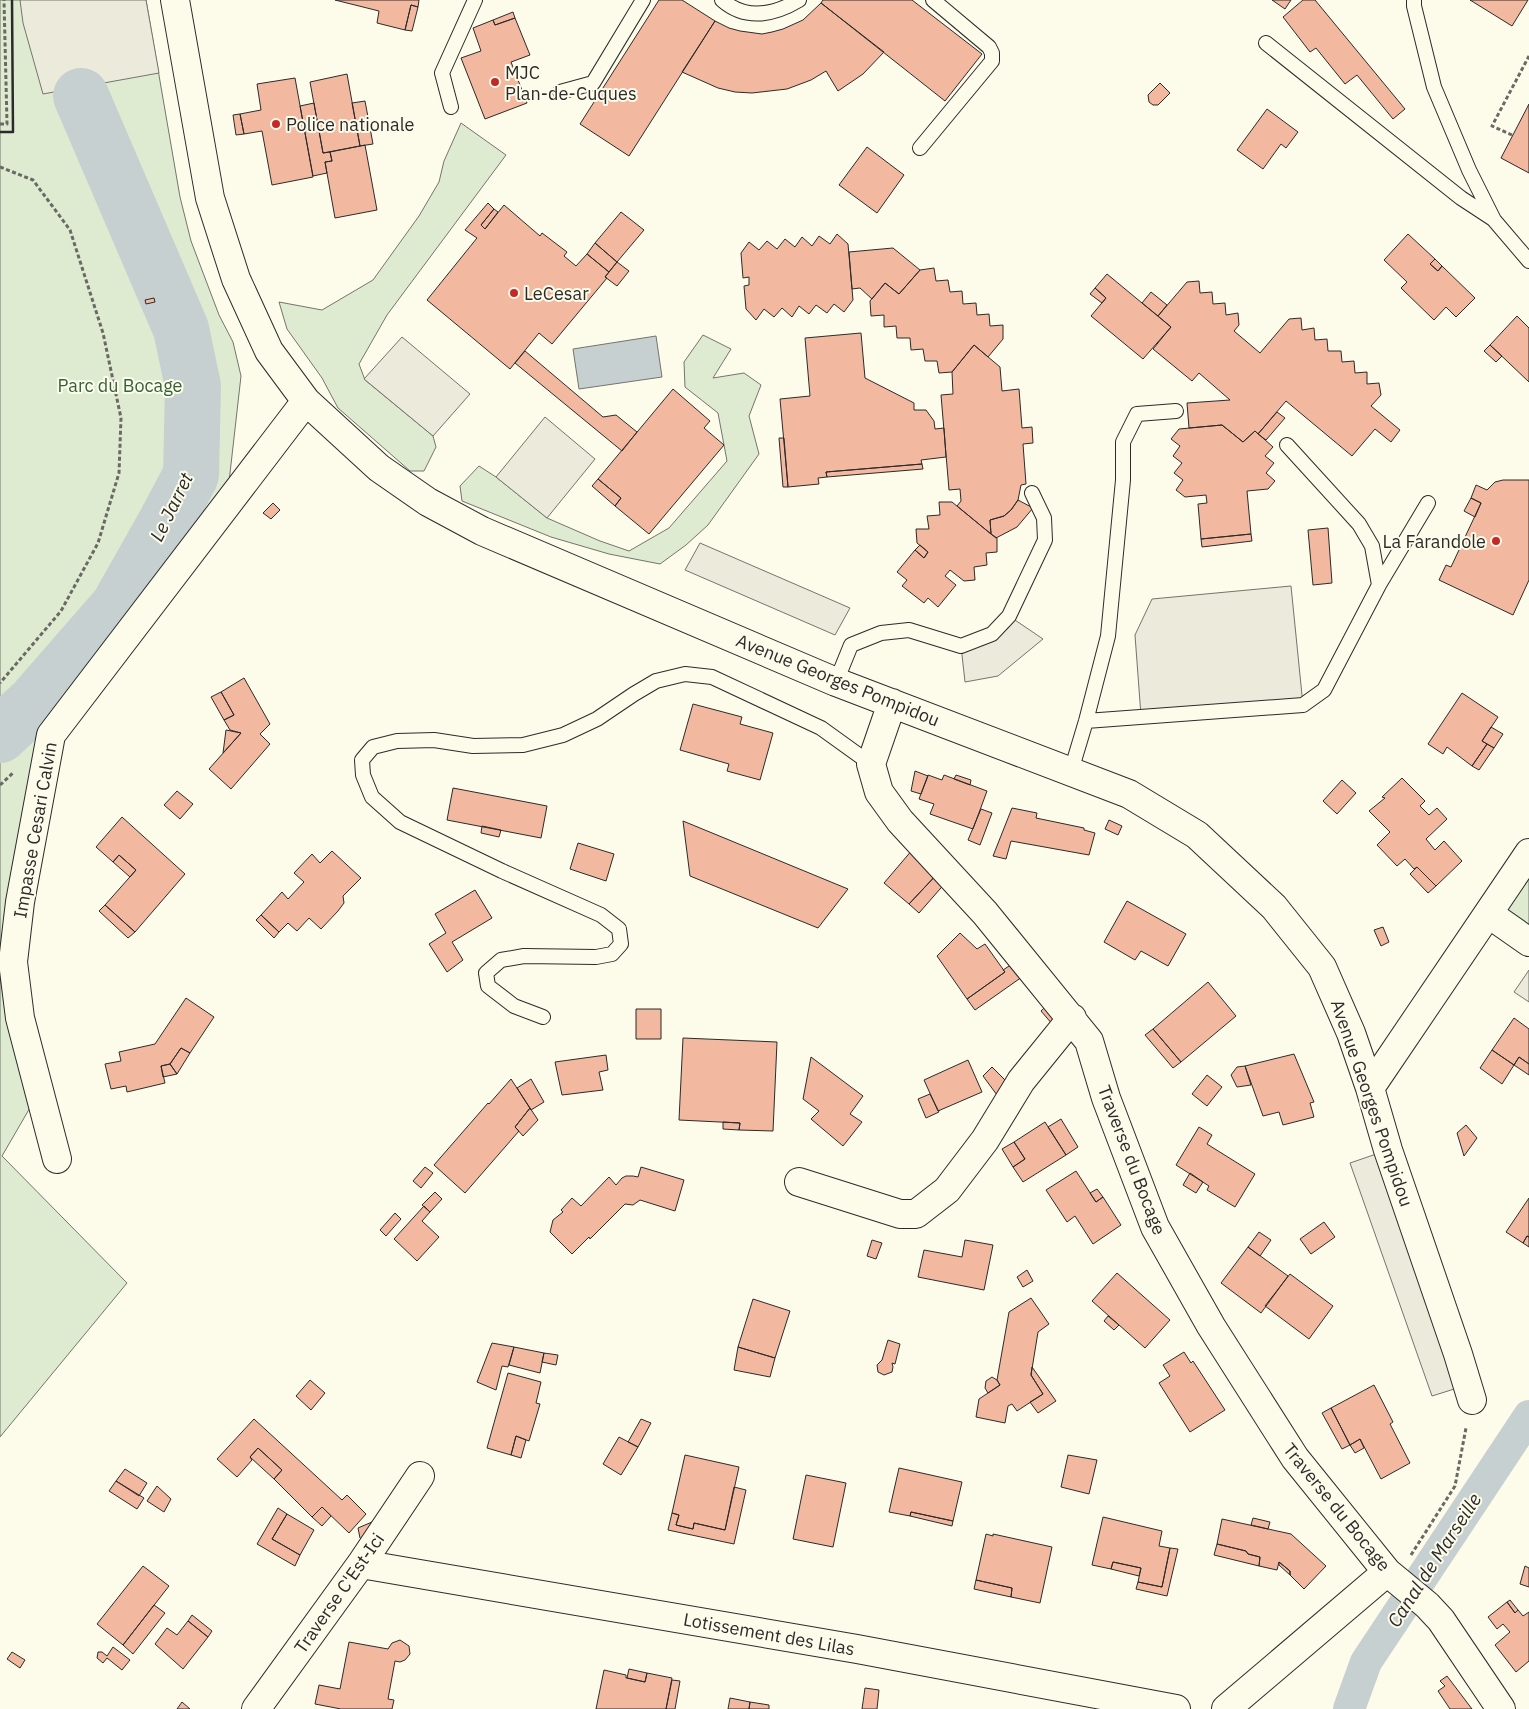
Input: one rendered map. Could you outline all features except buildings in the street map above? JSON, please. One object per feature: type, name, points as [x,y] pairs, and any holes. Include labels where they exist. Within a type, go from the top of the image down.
[{"type":"street","name":"Avenue Georges Pompidou","points":[[175,0],[210,198],[236,278],[269,351],[306,401],[379,468],[436,506],[482,531],[836,682],[1129,794],[1198,836],[1274,907],[1322,967],[1351,1033],[1472,1400]]},
{"type":"street","name":"Impasse Cesari Calvin","points":[[57,1159],[20,1018],[13,962],[20,902],[51,735],[306,401]]},
{"type":"street","points":[[871,764],[892,703]]},
{"type":"street","name":"Traverse du Bocage","points":[[871,764],[879,792],[900,821],[985,913],[1089,1040],[1106,1098],[1155,1227],[1211,1326],[1294,1458],[1394,1578],[1427,1605],[1441,1620],[1501,1709]]},
{"type":"street","points":[[1370,1088],[1529,853]]},
{"type":"street","points":[[1489,914],[1529,942]]},
{"type":"street","points":[[799,1182],[900,1214],[916,1214],[947,1190],[985,1140],[1021,1081],[1072,1018]]},
{"type":"street","name":"Traverse C'Est-Ici","points":[[256,1709],[361,1564],[420,1476]]},
{"type":"street","name":"Lotissement des Lilas","points":[[361,1564],[857,1649],[1176,1709]]},
{"type":"street","points":[[1226,1709],[1394,1578]]},
{"type":"lane","points":[[451,107],[442,73],[475,0]]},
{"type":"lane","points":[[560,92],[593,83],[643,0]]},
{"type":"lane","points":[[722,0],[735,10],[759,14],[786,8],[799,0]]},
{"type":"lane","points":[[920,148],[992,61],[992,53],[989,47],[933,0]]},
{"type":"lane","points":[[1414,0],[1434,87],[1469,170],[1494,220],[1529,262]]},
{"type":"lane","points":[[1266,43],[1461,198],[1494,220]]},
{"type":"lane","points":[[1071,771],[1108,636],[1123,480],[1123,442],[1137,414],[1176,411]]},
{"type":"lane","points":[[1287,446],[1359,524],[1372,546],[1379,584]]},
{"type":"lane","points":[[836,682],[852,645],[881,633],[909,630],[961,646],[992,634],[1009,616],[1045,540],[1044,518],[1032,493]]},
{"type":"lane","points":[[1086,721],[1303,705],[1324,690],[1379,584],[1428,503]]},
{"type":"lane","points":[[543,1017],[514,1006],[488,986],[486,974],[501,960],[524,956],[596,957],[612,954],[621,944],[619,929],[601,915],[502,871],[400,822],[372,797],[363,775],[362,760],[373,747],[397,741],[434,740],[472,746],[523,745],[563,736],[597,720],[656,680],[685,674],[712,677],[821,728],[871,764]]},
{"type":"path","points":[[0,124],[7,124],[4,0]]},
{"type":"path","points":[[1512,136],[1492,126],[1529,56]]},
{"type":"path","points":[[0,167],[33,180],[70,230],[103,333],[121,418],[119,473],[98,543],[61,611],[0,682]]},
{"type":"path","points":[[1394,1578],[1455,1486],[1472,1400]]},
{"type":"green space","name":"Parc du Bocage","points":[[0,0],[146,0],[180,197],[191,241],[219,315],[233,342],[241,376],[229,482],[74,690],[0,958]]},
{"type":"green space","points":[[461,123],[506,155],[387,315],[359,364],[365,380],[433,436],[436,447],[424,471],[410,471],[338,408],[322,378],[287,329],[279,302],[322,310],[373,280],[419,216],[439,182],[444,161]]},
{"type":"green space","points":[[703,335],[731,349],[713,378],[744,373],[761,385],[749,416],[759,454],[708,525],[686,545],[660,564],[609,554],[551,537],[462,501],[460,486],[479,466],[496,477],[547,518],[600,541],[629,551],[669,528],[727,461],[718,413],[685,387],[684,362]]},
{"type":"green space","points":[[1529,871],[1529,928],[1501,908]]},
{"type":"green space","points":[[0,979],[31,1106],[2,1156],[127,1283],[0,1437]]},
{"type":"shaded area","points":[[20,0],[146,0],[159,73],[43,94],[23,23]]},
{"type":"shaded area","points":[[656,336],[662,377],[579,389],[573,349]]},
{"type":"shaded area","points":[[402,337],[470,394],[433,436],[364,379]]},
{"type":"shaded area","points":[[545,417],[595,459],[547,518],[496,477]]},
{"type":"shaded area","points":[[700,543],[850,608],[835,635],[685,570]]},
{"type":"shaded area","points":[[1291,586],[1303,705],[1141,716],[1135,635],[1152,599]]},
{"type":"shaded area","points":[[1009,616],[1043,639],[998,676],[965,682],[961,646]]},
{"type":"shaded area","points":[[1529,970],[1529,1002],[1514,992]]},
{"type":"shaded area","points":[[1388,1150],[1467,1385],[1432,1396],[1350,1163]]},
{"type":"waterway","name":"Le Jarret","points":[[0,735],[36,701],[118,607],[191,475],[193,386],[181,329],[81,96]]},
{"type":"waterway","name":"Canal de Marseille","points":[[1349,1709],[1366,1662],[1529,1416]]},
{"type":"wall","points":[[0,132],[13,132],[12,0]]},
{"type":"place","name":"MJC Plan-de-Cuques","points":[[495,82]]},
{"type":"place","name":"Police nationale","points":[[276,124]]},
{"type":"place","name":"LeCesar","points":[[514,293]]},
{"type":"place","name":"La Farandole","points":[[1496,541]]}]
